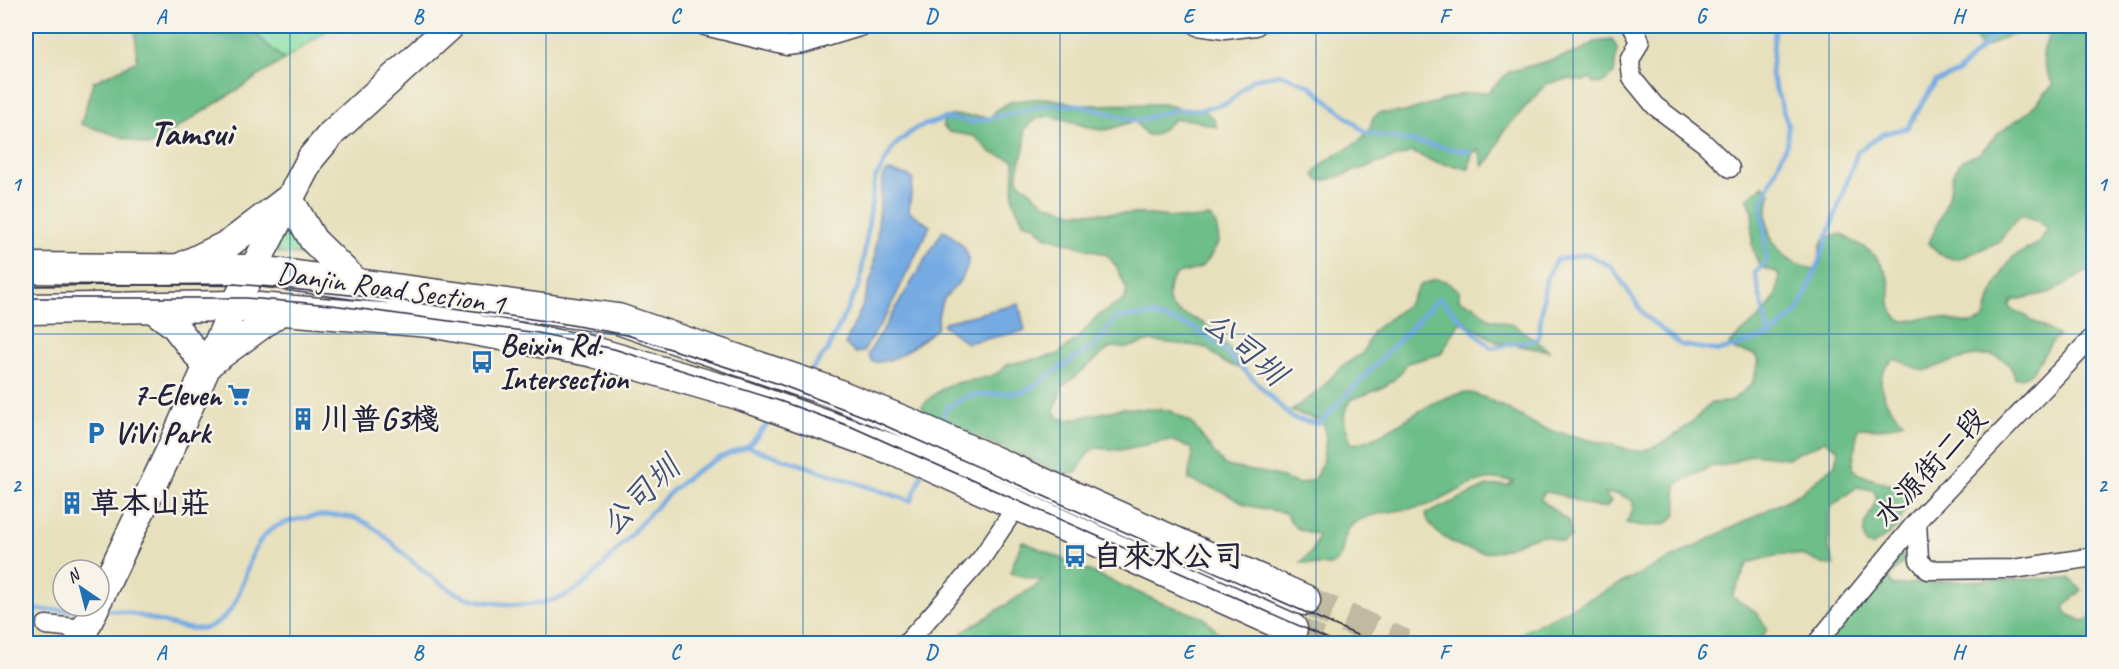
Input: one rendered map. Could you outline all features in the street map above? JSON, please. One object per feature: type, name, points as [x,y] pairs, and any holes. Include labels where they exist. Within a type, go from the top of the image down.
[{"type":"main road","points":[[111,574],[170,450],[234,306],[311,158],[332,133],[450,26]]},
{"type":"main road","points":[[180,267],[230,243],[289,198]]},
{"type":"main road","points":[[289,198],[313,240],[357,283]]},
{"type":"main road","name":"Danjin Road Section 1","points":[[26,268],[180,267],[252,270],[618,320],[829,391],[910,424],[1305,600]]},
{"type":"main road","name":"Danjin Road Section 1","points":[[26,309],[234,306],[430,322],[590,351],[738,394],[812,419],[902,453],[1018,504]]},
{"type":"main road","points":[[152,308],[174,325],[206,366]]},
{"type":"main road","points":[[206,366],[281,311]]},
{"type":"main road","points":[[1018,504],[1292,629]]},
{"type":"street","points":[[705,26],[787,46],[804,44],[863,26]]},
{"type":"street","points":[[1197,26],[1225,30],[1256,26]]},
{"type":"street","points":[[1632,26],[1640,41],[1630,61],[1632,78],[1655,106],[1704,143],[1730,168]]},
{"type":"street","name":"水源街二段","points":[[1816,644],[1917,521],[2094,336]]},
{"type":"street","points":[[906,644],[981,560],[1018,504]]},
{"type":"street","points":[[1917,521],[1919,560],[1928,570],[2013,569],[2094,556]]},
{"type":"street","points":[[46,625],[86,626]]},
{"type":"green space","points":[[135,26],[247,26],[284,60],[149,146],[81,124],[93,82],[137,61]]},
{"type":"green space","points":[[247,26],[333,26],[284,60]]},
{"type":"green space","points":[[1973,26],[2046,26],[2007,36],[1986,47],[1978,44]]},
{"type":"green space","points":[[2054,26],[2093,26],[2093,268],[2051,292],[2012,301],[2009,307],[2059,336],[2052,342],[2034,369],[2023,377],[2015,378],[2009,365],[2000,358],[1988,355],[1961,359],[1923,371],[1895,359],[1887,366],[1882,374],[1882,391],[1891,408],[1904,422],[1881,429],[1858,428],[1852,468],[1858,473],[1897,487],[1912,496],[1897,528],[1872,546],[1866,544],[1865,526],[1877,498],[1873,490],[1857,487],[1832,506],[1829,514],[1829,548],[1834,565],[1823,564],[1792,554],[1748,563],[1732,597],[1755,611],[1767,628],[1764,636],[1749,642],[1512,643],[1525,631],[1799,494],[1835,465],[1838,449],[1825,441],[1787,458],[1753,454],[1726,465],[1709,467],[1677,484],[1676,513],[1668,522],[1654,526],[1626,523],[1633,509],[1633,501],[1619,494],[1604,494],[1611,501],[1606,507],[1598,507],[1545,492],[1540,499],[1569,522],[1571,537],[1563,542],[1547,536],[1535,537],[1493,552],[1474,551],[1453,543],[1435,530],[1426,514],[1487,486],[1508,485],[1514,481],[1493,479],[1479,482],[1428,505],[1363,518],[1349,529],[1338,560],[1331,564],[1320,565],[1301,562],[1313,550],[1318,535],[1296,528],[1285,513],[1246,505],[1223,492],[1189,480],[1192,448],[1170,440],[1120,450],[1095,448],[1088,453],[1076,473],[1061,473],[924,414],[922,406],[949,385],[988,377],[996,374],[1008,364],[1057,355],[1080,336],[1096,317],[1125,299],[1127,290],[1116,266],[1107,255],[1045,236],[1033,224],[1024,223],[1013,201],[1014,160],[992,153],[974,136],[949,132],[943,126],[944,119],[952,115],[991,117],[996,110],[1012,101],[1047,98],[1082,105],[1163,104],[1182,109],[1201,108],[1214,119],[1217,127],[1193,120],[1175,119],[1155,135],[1147,135],[1135,122],[1103,130],[1051,117],[1042,117],[1033,121],[1024,130],[1025,143],[1018,181],[1046,204],[1072,212],[1142,214],[1189,219],[1210,217],[1216,224],[1219,241],[1209,259],[1201,267],[1178,274],[1172,280],[1169,301],[1175,310],[1197,320],[1220,337],[1245,370],[1225,363],[1206,348],[1198,346],[1150,341],[1126,348],[1111,347],[1062,387],[1054,411],[1059,418],[1069,420],[1124,408],[1168,410],[1191,422],[1223,464],[1271,474],[1299,484],[1314,479],[1322,464],[1326,440],[1324,425],[1319,420],[1290,411],[1319,391],[1342,366],[1363,353],[1373,331],[1408,304],[1420,285],[1436,279],[1445,281],[1459,291],[1459,300],[1475,306],[1488,318],[1514,325],[1550,351],[1496,342],[1464,321],[1458,325],[1441,354],[1407,363],[1397,377],[1390,382],[1352,399],[1344,415],[1344,421],[1352,444],[1381,434],[1439,400],[1469,393],[1493,401],[1543,428],[1630,450],[1645,450],[1666,441],[1686,427],[1711,403],[1730,402],[1752,384],[1759,361],[1754,354],[1734,350],[1729,344],[1763,314],[1776,295],[1778,285],[1778,273],[1761,267],[1753,248],[1752,214],[1747,199],[1763,185],[1770,192],[1767,215],[1770,235],[1780,251],[1795,263],[1814,269],[1820,263],[1820,246],[1825,238],[1842,234],[1871,252],[1879,261],[1889,280],[1892,310],[1900,320],[1932,317],[1972,323],[1985,318],[1991,295],[2013,257],[2039,243],[2048,229],[2034,219],[2020,215],[1998,242],[1960,259],[1939,254],[1929,243],[1948,200],[1953,175],[1962,160],[1979,154],[2000,132],[2027,113],[2053,85],[2045,68],[2043,55]]},
{"type":"green space","points":[[1612,40],[1617,48],[1614,73],[1602,83],[1595,84],[1590,78],[1583,81],[1568,79],[1546,84],[1503,132],[1493,155],[1483,167],[1479,150],[1472,153],[1469,169],[1434,162],[1412,152],[1331,179],[1320,181],[1314,175],[1329,159],[1364,137],[1370,129],[1372,119],[1379,113],[1405,112],[1462,94],[1488,92],[1509,72],[1579,52],[1595,42]]},
{"type":"green space","points":[[289,214],[294,231],[310,256],[276,253]]},
{"type":"green space","points":[[1022,541],[1157,601],[1204,618],[1228,643],[946,643],[1043,581],[1010,573]]},
{"type":"green space","points":[[1900,552],[1905,559],[1889,578],[1893,586],[1924,582],[2069,578],[2082,590],[2064,606],[2067,614],[2083,621],[2093,618],[2093,643],[1808,644]]},
{"type":"water","points":[[888,171],[908,175],[913,180],[909,211],[930,226],[887,314],[863,352],[855,353],[845,344],[862,307],[873,273],[883,176]]},
{"type":"water","points":[[943,230],[958,241],[967,252],[968,259],[964,274],[941,304],[937,328],[898,356],[881,362],[872,362],[868,354]]},
{"type":"water","points":[[1019,304],[1025,331],[967,343],[943,325],[945,322]]},
{"type":"waterway","name":"公司圳","points":[[939,427],[947,407],[968,396],[1024,392],[1098,343],[1116,318],[1153,315],[1195,328],[1223,349],[1292,418],[1319,424],[1439,298],[1491,348],[1538,339],[1546,279],[1556,260],[1587,254],[1612,267],[1645,316],[1681,345],[1719,351],[1769,336],[1755,273],[1767,261],[1762,203],[1788,141],[1788,125],[1771,75],[1775,26]]},
{"type":"waterway","points":[[1769,336],[1797,313],[1814,275],[1858,151],[1883,134],[1907,128],[1936,81],[1957,73],[1998,31],[2000,26]]},
{"type":"waterway","points":[[808,374],[827,351],[860,283],[875,179],[894,146],[916,128],[946,118],[973,122],[1049,105],[1079,105],[1137,121],[1174,110],[1202,109],[1228,103],[1253,79],[1280,74],[1309,85],[1366,133],[1470,152]]},
{"type":"waterway","points":[[748,447],[773,417]]},
{"type":"waterway","name":"公司圳","points":[[111,610],[174,626],[199,629],[209,627],[222,620],[231,610],[252,556],[267,533],[287,522],[327,516],[354,518],[369,524],[427,574],[462,595],[476,600],[506,604],[550,601],[571,593],[585,583],[674,488],[707,464],[748,447],[911,501],[922,474]]},
{"type":"waterway","name":"公司圳","points":[[26,607],[31,610],[51,610]]},
{"type":"tunnel","points":[[1305,600],[1404,644]]},
{"type":"tunnel","points":[[1292,629],[1324,644]]},
{"type":"tram line","points":[[26,286],[233,284],[272,287],[389,299],[560,323],[627,335],[776,383],[870,419],[1377,644]]},
{"type":"tram line","points":[[26,298],[246,298],[332,305],[538,333],[614,349],[780,401],[852,427],[1340,644]]},
{"type":"place","name":"Beixin Rd. Intersection","points":[[482,362]]},
{"type":"place","name":"7-Eleven","points":[[239,395]]},
{"type":"place","name":"川普G3棧","points":[[303,419]]},
{"type":"place","name":"ViVi Park","points":[[96,433]]},
{"type":"place","name":"草本山莊","points":[[72,503]]},
{"type":"place","name":"自來水公司","points":[[1075,556]]},
{"type":"district","name":"Tamsui","points":[[191,133]]}]
